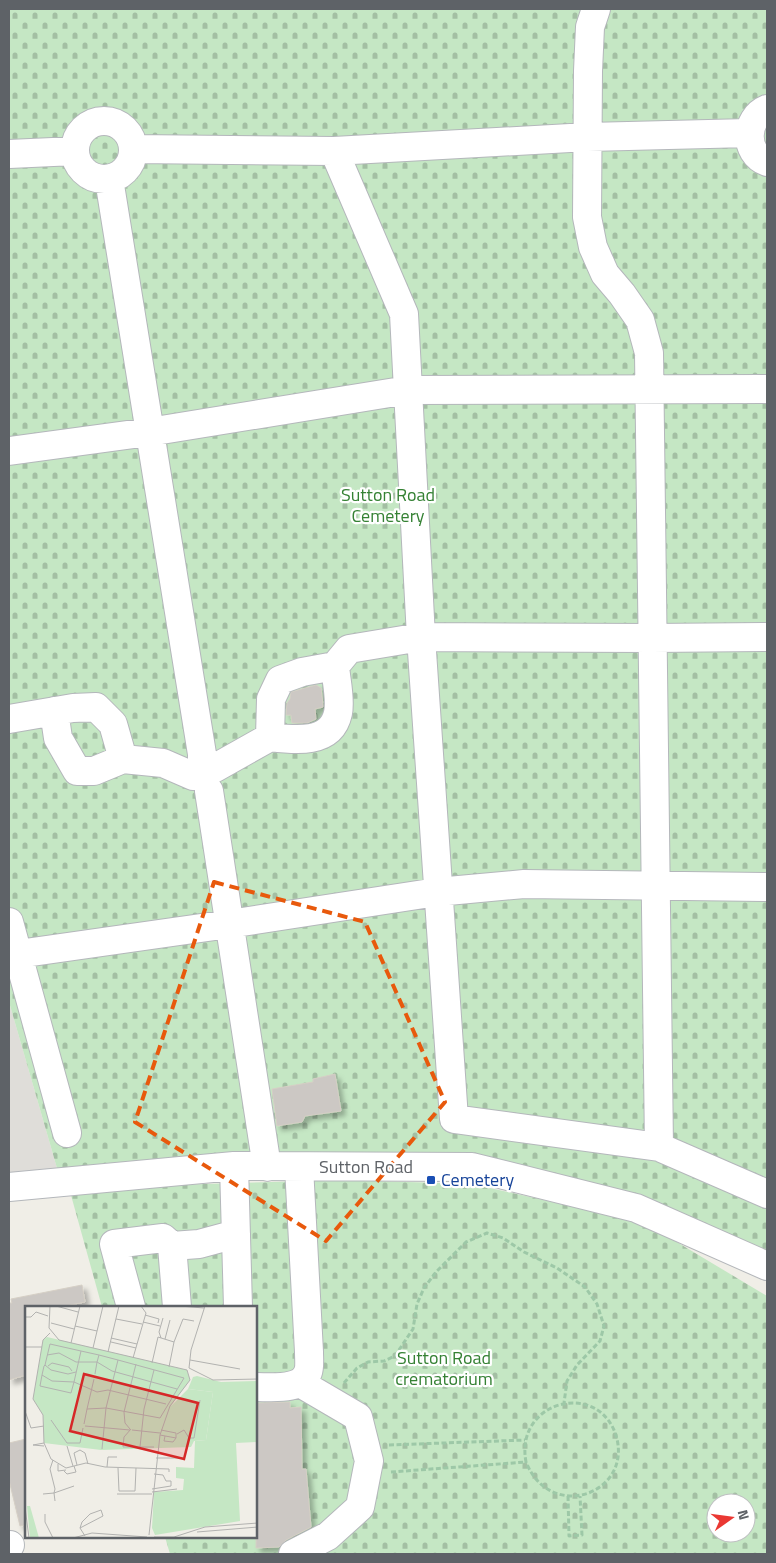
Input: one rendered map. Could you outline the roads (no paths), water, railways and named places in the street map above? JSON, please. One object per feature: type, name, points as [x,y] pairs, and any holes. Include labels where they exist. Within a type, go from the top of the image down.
[{"type":"street","points":[[596,9],[590,27],[588,72],[588,217],[593,248],[605,274],[640,320],[649,353],[659,1147]]},
{"type":"street","points":[[767,109],[760,112],[753,120],[749,133],[750,142],[755,153],[767,162]]},
{"type":"street","points":[[99,122],[108,122],[122,128],[131,140],[133,149],[129,165],[120,175],[109,179],[96,178],[85,173],[77,160],[75,150],[78,139],[84,130],[99,122]]},
{"type":"street","points":[[133,149],[334,151],[588,137],[749,133]]},
{"type":"street","points":[[9,154],[75,150]]},
{"type":"street","points":[[334,151],[404,314],[421,637],[454,1119],[659,1147],[767,1194]]},
{"type":"street","points":[[109,179],[266,1166]]},
{"type":"street","points":[[9,451],[148,432],[408,390],[767,389]]},
{"type":"street","points":[[270,737],[271,698],[280,680],[302,672],[335,666],[349,649],[421,637],[767,637]]},
{"type":"street","points":[[54,711],[58,738],[78,771],[94,771],[122,759],[163,764],[205,775],[270,737],[298,741],[313,738],[327,732],[334,725],[339,712],[335,666]]},
{"type":"street","points":[[9,719],[54,711],[96,708],[113,724],[122,759]]},
{"type":"street","points":[[18,954],[438,892],[524,884],[767,887]]},
{"type":"street","points":[[9,922],[67,1133]]},
{"type":"street","points":[[234,1166],[238,1306]]},
{"type":"street","name":"Sutton Road","points":[[9,1187],[234,1166],[472,1167],[636,1208],[767,1266]]},
{"type":"street","points":[[258,1387],[288,1386],[300,1383],[308,1373],[309,1352],[299,1167]]},
{"type":"street","points":[[172,1246],[199,1244],[236,1234]]},
{"type":"street","points":[[132,1306],[114,1244],[163,1238],[172,1246],[177,1306]]},
{"type":"street","points":[[293,1554],[328,1536],[360,1507],[370,1461],[358,1417],[300,1383]]},
{"type":"place","name":"Cemetery","points":[[431,1180]]},
{"type":"park label","name":"Sutton Road Cemetery","points":[[388,505]]},
{"type":"park label","name":"Sutton Road crematorium","points":[[444,1368]]}]
